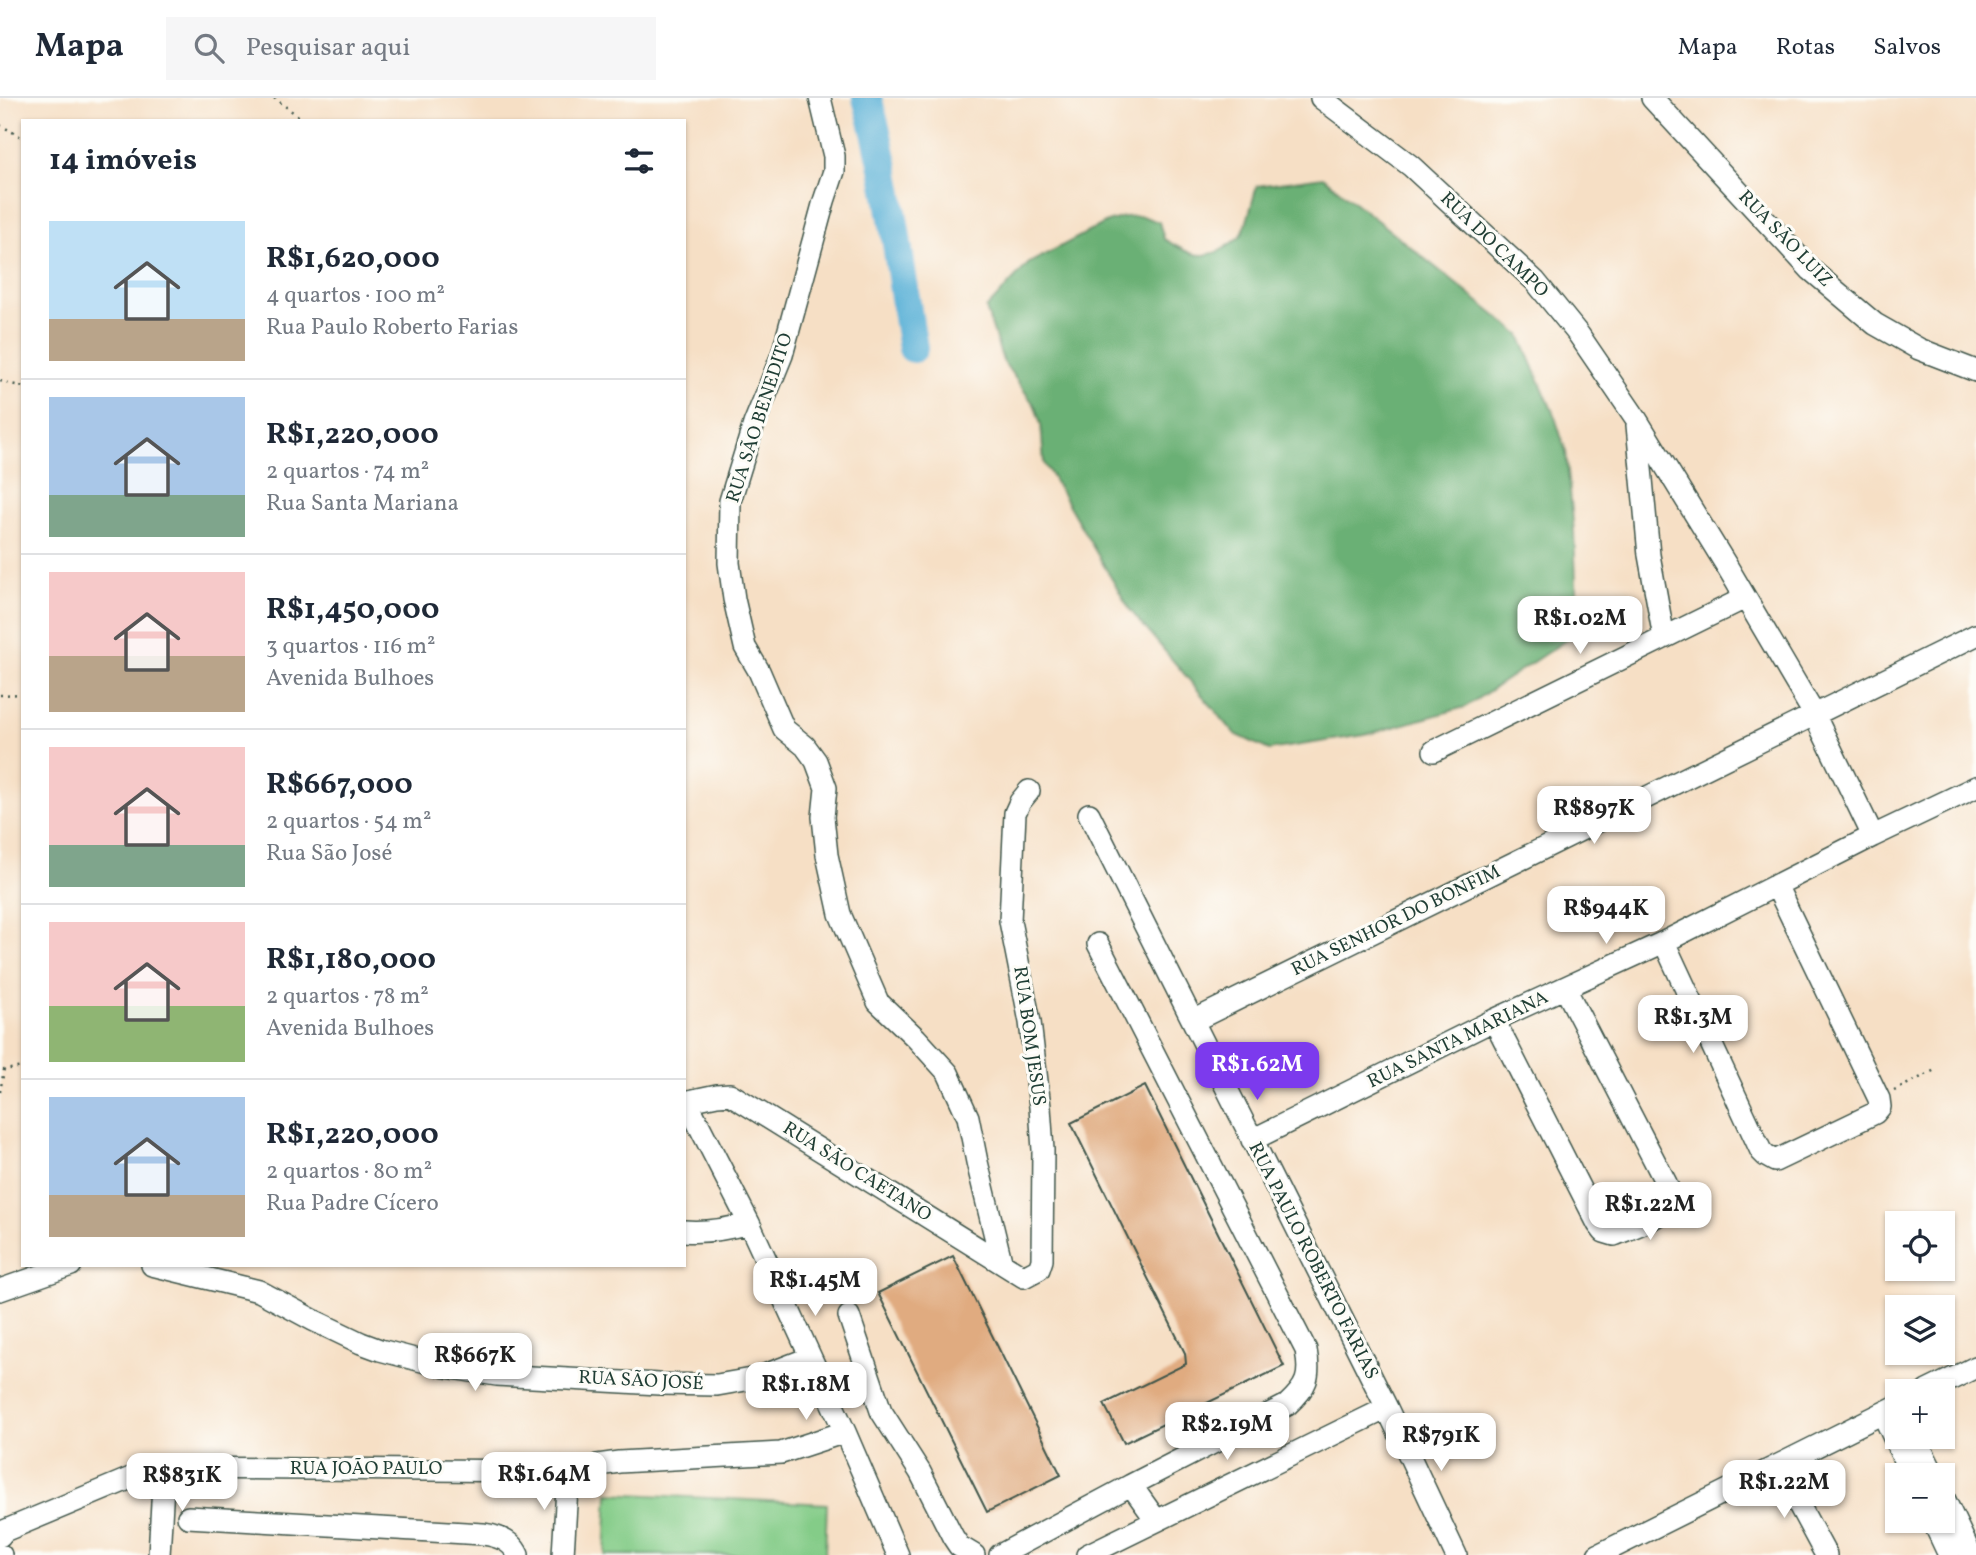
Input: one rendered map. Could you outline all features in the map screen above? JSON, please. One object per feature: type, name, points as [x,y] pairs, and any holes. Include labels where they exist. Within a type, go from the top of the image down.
[{"type":"street","name":"RUA SÃO BENEDITO","points":[[820,98],[834,156],[834,171],[782,355],[754,424],[730,501],[729,563],[734,599],[746,647],[784,729],[805,746],[816,761],[826,788],[824,817],[827,855],[840,914],[878,1002],[948,1073],[968,1117],[1001,1261]]},
{"type":"street","name":"RUA DO CAMPO","points":[[1321,98],[1412,166],[1535,281],[1579,335],[1637,420],[1814,714],[1874,836]]},
{"type":"street","name":"RUA SÃO LUIZ","points":[[1652,98],[1811,270],[1874,324],[1919,349],[1976,371]]},
{"type":"street","name":"RUA DO CAMPO","points":[[1637,420],[1649,555],[1664,638]]},
{"type":"street","points":[[1434,751],[1745,598]]},
{"type":"street","name":"RUA SENHOR DO BONFIM","points":[[1193,1021],[1976,635]]},
{"type":"street","name":"RUA SANTA MARIANA","points":[[1252,1140],[1494,1020],[1664,942],[1976,787]]},
{"type":"street","name":"RUA BOM JESUS","points":[[1024,1277],[1039,1269],[1042,1259],[1040,1107],[1030,1023],[1010,920],[1015,813],[1029,791]]},
{"type":"street","name":"RUA PAULO ROBERTO FARIAS","points":[[1089,814],[1387,1408],[1456,1555]]},
{"type":"street","points":[[1664,942],[1761,1151],[1766,1156],[1775,1161],[1875,1113],[1880,1107],[1879,1099],[1776,885]]},
{"type":"street","points":[[1000,1555],[1287,1405],[1301,1392],[1307,1380],[1309,1366],[1306,1350],[1098,944]]},
{"type":"street","points":[[1494,1020],[1598,1224],[1604,1232],[1614,1236],[1669,1208],[1673,1200],[1566,988]]},
{"type":"street","name":"RUA SÃO CAETANO","points":[[686,1102],[730,1094],[1024,1277]]},
{"type":"street","points":[[686,1104],[749,1223],[898,1555]]},
{"type":"street","points":[[686,1231],[698,1233],[749,1223]]},
{"type":"street","points":[[0,1290],[65,1267]]},
{"type":"street","name":"RUA SÃO JOSÉ","points":[[160,1267],[259,1291],[313,1320],[380,1350],[444,1367],[497,1375],[717,1385],[757,1378],[809,1358]]},
{"type":"street","points":[[849,1317],[881,1411],[920,1472],[953,1537],[959,1546],[974,1555]]},
{"type":"street","points":[[1952,1379],[1976,1367]]},
{"type":"street","points":[[1087,1555],[1387,1408]]},
{"type":"street","points":[[1598,1555],[1885,1413]]},
{"type":"street","points":[[598,1465],[781,1453],[845,1432]]},
{"type":"street","points":[[1779,1466],[1826,1555]]},
{"type":"street","points":[[159,1555],[164,1468]]},
{"type":"street","name":"RUA JOÃO PAULO","points":[[0,1536],[4,1531],[150,1470],[164,1468],[568,1471],[563,1555]]},
{"type":"street","points":[[1131,1486],[1156,1520]]},
{"type":"street","points":[[188,1517],[484,1534],[497,1536],[514,1546],[518,1555]]},
{"type":"street","points":[[1955,1521],[1971,1555]]},
{"type":"street","points":[[1939,1533],[1949,1555]]},
{"type":"path","points":[[274,98],[302,119]]},
{"type":"path","points":[[0,125],[21,137]]},
{"type":"path","points":[[0,381],[21,386]]},
{"type":"path","points":[[0,695],[21,694]]},
{"type":"path","points":[[0,1093],[4,1070],[21,1067]]},
{"type":"path","points":[[1879,1099],[1935,1070]]},
{"type":"green space","points":[[1323,177],[1520,335],[1555,417],[1566,452],[1574,531],[1578,632],[1465,707],[1365,735],[1269,750],[1235,734],[1130,610],[1044,463],[1041,425],[1035,406],[1003,361],[986,309],[1029,263],[1107,222],[1142,216],[1159,222],[1164,239],[1172,244],[1194,254],[1208,254],[1225,248],[1242,234],[1257,186]]},
{"type":"green space","points":[[608,1493],[827,1504],[825,1555],[605,1555]]},
{"type":"building","points":[[1145,1086],[1284,1366],[1124,1443],[1104,1404],[1186,1364],[1185,1353],[1071,1123]]},
{"type":"building","points":[[953,1256],[1061,1475],[987,1512],[878,1293]]},
{"type":"waterway","points":[[867,98],[888,191],[913,348]]}]
